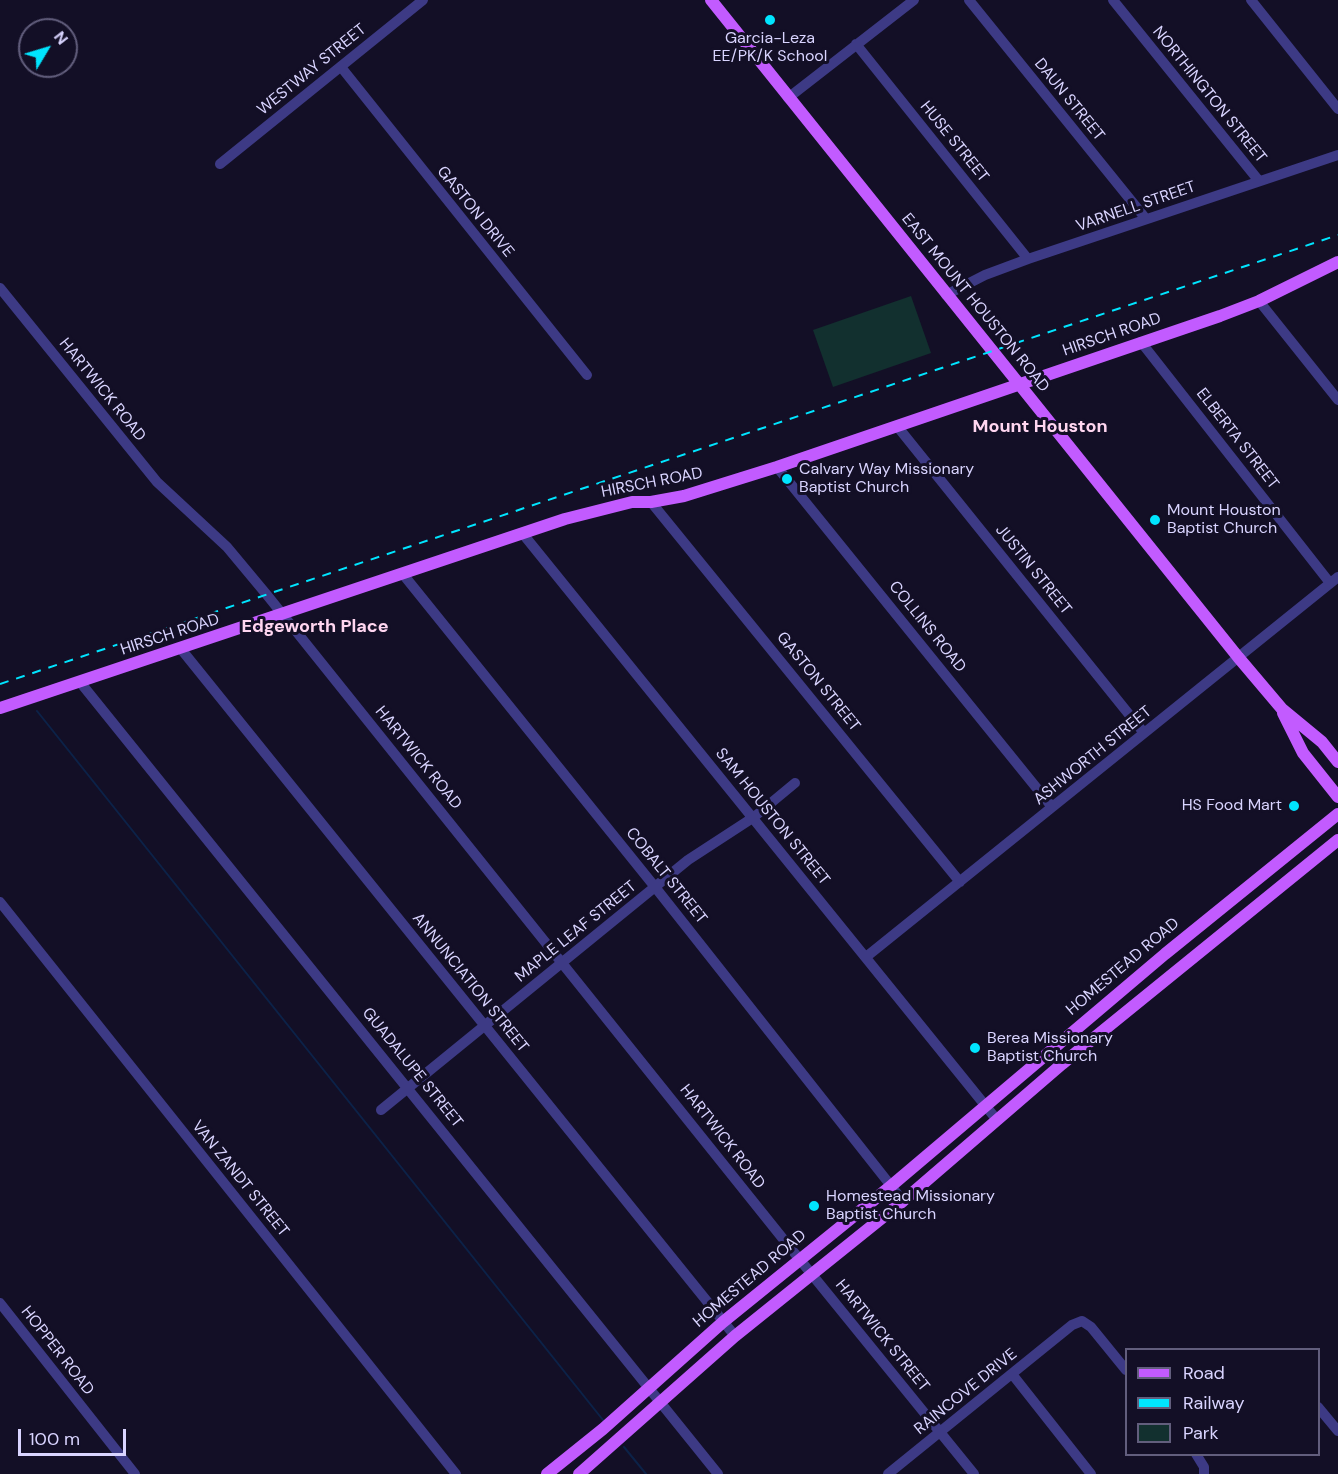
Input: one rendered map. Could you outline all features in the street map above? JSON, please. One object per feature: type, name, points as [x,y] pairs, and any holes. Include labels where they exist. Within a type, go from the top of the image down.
[{"type":"main road","name":"EAST MOUNT HOUSTON ROAD","points":[[711,0],[1238,657],[1282,709],[1322,742],[1338,762]]},
{"type":"main road","name":"HIRSCH ROAD","points":[[0,708],[565,519],[632,502],[651,502],[684,496],[719,486],[1220,316],[1259,301],[1338,262]]},
{"type":"main road","name":"EAST MOUNT HOUSTON ROAD","points":[[1282,709],[1303,753],[1338,797]]},
{"type":"main road","name":"HOMESTEAD ROAD","points":[[547,1474],[574,1454],[723,1322],[891,1186],[1165,954],[1338,814]]},
{"type":"main road","name":"HOMESTEAD ROAD","points":[[582,1471],[735,1336],[903,1201],[1082,1048],[1338,840]]},
{"type":"main road","points":[[1249,886],[1262,902]]},
{"type":"main road","points":[[1165,954],[1178,970]]},
{"type":"main road","points":[[1068,1035],[1082,1048]]},
{"type":"main road","points":[[574,1454],[582,1471]]},
{"type":"street","name":"WESTWAY STREET","points":[[220,164],[423,0]]},
{"type":"street","points":[[788,98],[914,0]]},
{"type":"street","name":"DAUN STREET","points":[[969,0],[1146,219]]},
{"type":"street","name":"NORTHINGTON STREET","points":[[1113,0],[1259,181]]},
{"type":"street","points":[[1251,0],[1338,109]]},
{"type":"street","name":"HUSE STREET","points":[[856,44],[1028,259]]},
{"type":"street","name":"GASTON DRIVE","points":[[341,67],[587,375]]},
{"type":"street","name":"VARNELL STREET","points":[[946,294],[1028,259],[1338,155]]},
{"type":"street","name":"HARTWICK ROAD","points":[[0,288],[157,482],[227,547],[283,614],[799,1259]]},
{"type":"street","points":[[1259,301],[1338,400]]},
{"type":"street","name":"ELBERTA STREET","points":[[1141,342],[1334,580]]},
{"type":"street","name":"JUSTIN STREET","points":[[897,426],[1144,733]]},
{"type":"street","name":"COLLINS ROAD","points":[[777,466],[1052,807]]},
{"type":"street","name":"GASTON STREET","points":[[651,502],[960,882]]},
{"type":"street","name":"SAM HOUSTON STREET","points":[[523,534],[998,1120]]},
{"type":"street","name":"COBALT STREET","points":[[402,573],[655,887],[903,1201]]},
{"type":"street","name":"ASHWORTH STREET","points":[[866,957],[1334,580]]},
{"type":"street","name":"ANNUNCIATION STREET","points":[[181,649],[735,1336]]},
{"type":"street","name":"GUADALUPE STREET","points":[[80,682],[718,1474]]},
{"type":"street","name":"MAPLE LEAF STREET","points":[[381,1110],[688,860],[754,817],[795,783]]},
{"type":"street","name":"VAN ZANDT STREET","points":[[0,902],[456,1474]]},
{"type":"street","name":"HARTWICK STREET","points":[[799,1259],[940,1432]]},
{"type":"street","name":"HOPPER ROAD","points":[[0,1303],[135,1474]]},
{"type":"street","name":"RAINCOVE DRIVE","points":[[888,1474],[1072,1325],[1082,1321],[1091,1326],[1125,1369]]},
{"type":"street","points":[[1012,1374],[1091,1474]]},
{"type":"street","points":[[1320,1409],[1338,1431]]},
{"type":"street","points":[[940,1432],[974,1474]]},
{"type":"street","points":[[1197,1456],[1204,1467],[1204,1474]]},
{"type":"green space","points":[[911,296],[931,353],[833,387],[813,330]]},
{"type":"waterway","points":[[37,711],[603,1420]]},
{"type":"waterway","points":[[624,1447],[646,1474]]},
{"type":"railway","points":[[0,684],[1338,235]]},
{"type":"place","name":"Garcia-Leza EE/PK/K School","points":[[770,20]]},
{"type":"place","name":"Calvary Way Missionary Baptist Church","points":[[787,479]]},
{"type":"place","name":"Mount Houston Baptist Church","points":[[1155,520]]},
{"type":"place","name":"HS Food Mart","points":[[1294,806]]},
{"type":"place","name":"Berea Missionary Baptist Church","points":[[975,1048]]},
{"type":"place","name":"Homestead Missionary Baptist Church","points":[[814,1206]]},
{"type":"district","name":"Mount Houston","points":[[1040,427]]},
{"type":"district","name":"Edgeworth Place","points":[[315,627]]}]
